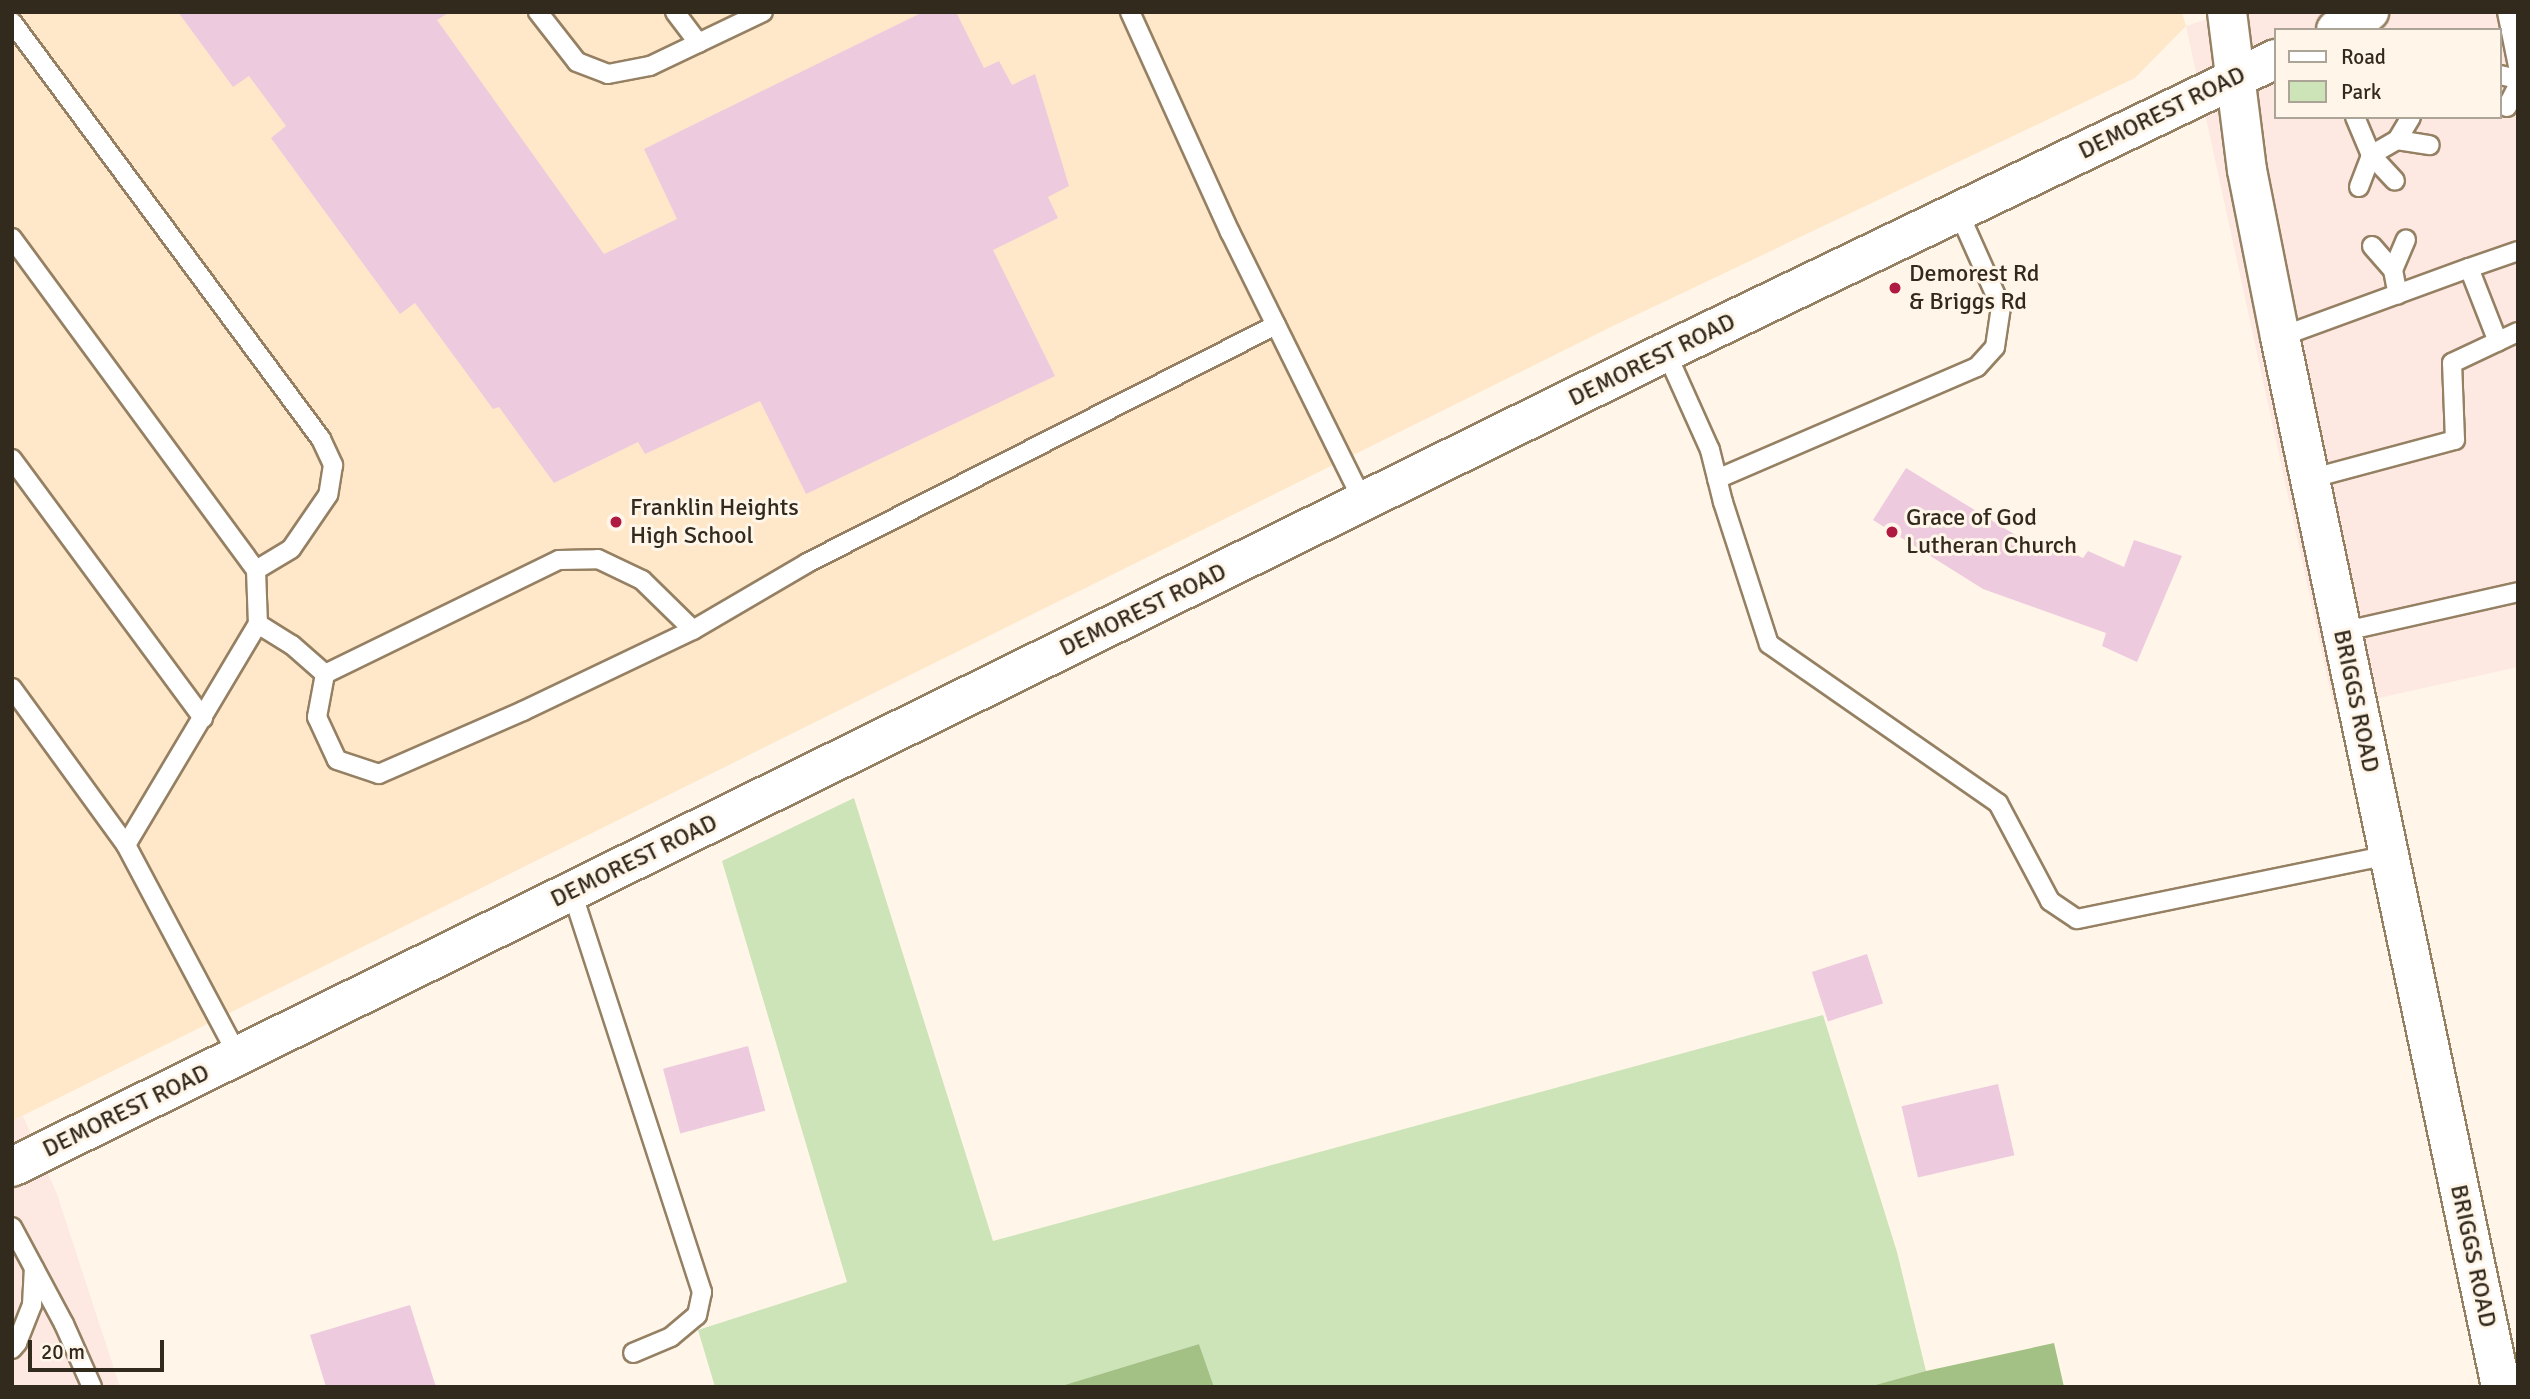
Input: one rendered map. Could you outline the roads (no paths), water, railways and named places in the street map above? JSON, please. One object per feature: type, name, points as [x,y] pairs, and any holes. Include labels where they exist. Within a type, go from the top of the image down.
[{"type":"street","name":"BRIGGS ROAD","points":[[2227,12],[2233,79],[2247,170],[2280,337],[2501,1387]]},
{"type":"street","points":[[2340,28],[2369,12]]},
{"type":"street","name":"DEMOREST ROAD","points":[[12,1167],[1666,352],[2274,60]]},
{"type":"lane","points":[[538,12],[577,62],[608,74],[650,66],[763,12]]},
{"type":"lane","points":[[675,12],[698,43]]},
{"type":"lane","points":[[1130,12],[1276,325],[1363,501]]},
{"type":"lane","points":[[2507,12],[2518,66]]},
{"type":"lane","points":[[12,22],[321,439],[333,465],[328,495],[291,549],[256,570]]},
{"type":"lane","points":[[2507,107],[2518,85]]},
{"type":"lane","points":[[2356,119],[2371,155],[2395,181]]},
{"type":"lane","points":[[2359,187],[2371,155],[2397,140],[2410,119]]},
{"type":"lane","points":[[2397,140],[2430,145]]},
{"type":"lane","points":[[1717,479],[1977,367],[1995,347],[2001,307],[1958,211]]},
{"type":"lane","points":[[12,239],[256,570],[258,624],[126,845]]},
{"type":"lane","points":[[2393,270],[2406,240]]},
{"type":"lane","points":[[2372,246],[2393,270],[2398,295]]},
{"type":"lane","points":[[2280,337],[2518,251]]},
{"type":"lane","points":[[2469,268],[2498,342]]},
{"type":"lane","points":[[325,674],[317,717],[337,760],[380,774],[523,711],[693,631],[807,563],[1276,325]]},
{"type":"lane","points":[[2309,480],[2455,440],[2452,363],[2518,332]]},
{"type":"lane","points":[[1666,352],[1710,450],[1769,644],[1998,803],[2050,901],[2077,919],[2388,855]]},
{"type":"lane","points":[[12,459],[203,718]]},
{"type":"lane","points":[[325,674],[559,560],[598,559],[642,580],[693,631]]},
{"type":"lane","points":[[2341,632],[2518,592]]},
{"type":"lane","points":[[258,624],[292,645],[325,674]]},
{"type":"lane","points":[[12,688],[126,845],[238,1056]]},
{"type":"lane","points":[[572,892],[702,1292],[697,1315],[671,1337],[634,1353]]},
{"type":"lane","points":[[12,1227],[92,1387]]},
{"type":"lane","points":[[12,1349],[32,1305],[34,1268]]},
{"type":"place","name":"Demorest Rd & Briggs Rd","points":[[1895,288]]},
{"type":"place","name":"Franklin Heights High School","points":[[616,522]]},
{"type":"place","name":"Grace of God Lutheran Church","points":[[1892,532]]}]
